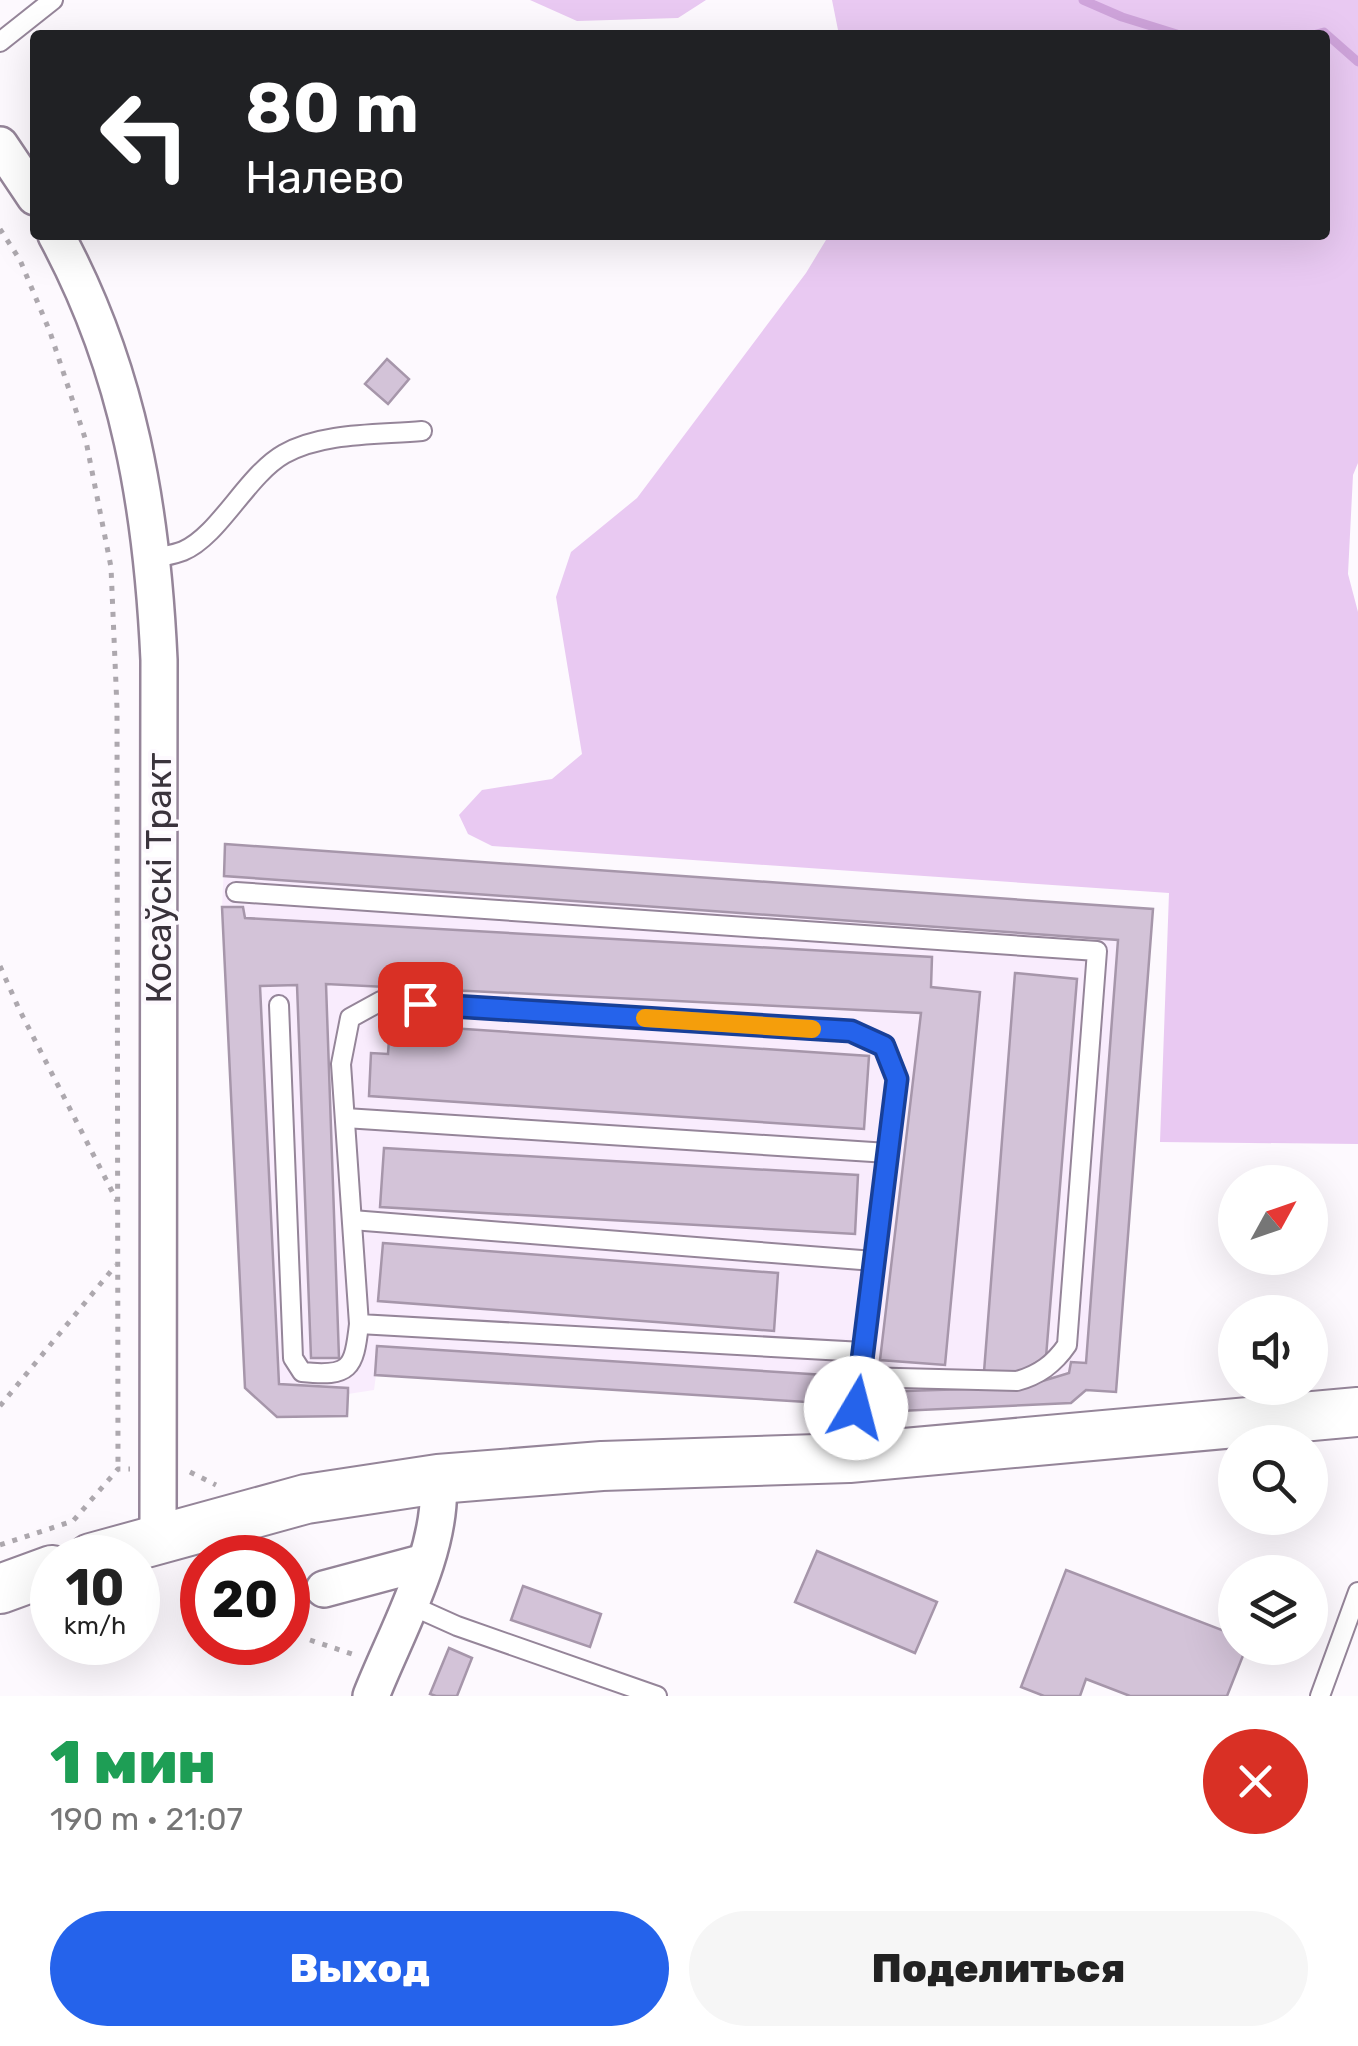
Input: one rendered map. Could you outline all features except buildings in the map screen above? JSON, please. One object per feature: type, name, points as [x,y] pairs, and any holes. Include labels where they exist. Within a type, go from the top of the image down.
[{"type":"main road","points":[[160,1536],[306,1499],[438,1479],[602,1466],[848,1458],[1358,1412]]},
{"type":"main road","points":[[0,1589],[30,1578]]},
{"type":"street","points":[[0,146],[30,190]]},
{"type":"street","name":"Косаўскі Тракт","points":[[59,240],[87,292],[116,379],[139,465],[152,559],[159,660],[158,1535]]},
{"type":"street","points":[[378,1680],[425,1562],[440,1506],[438,1479]]},
{"type":"street","points":[[324,1589],[425,1562]]},
{"type":"lane","points":[[0,42],[53,0]]},
{"type":"lane","points":[[152,559],[194,544],[284,454],[321,442],[422,431]]},
{"type":"lane","points":[[236,892],[1098,950],[1066,1345],[1058,1358],[1036,1376],[1016,1382],[860,1376]]},
{"type":"lane","points":[[279,1005],[293,1358],[302,1372],[323,1374],[343,1371],[355,1358],[359,1324],[341,1064],[350,1018],[381,1001],[851,1031],[884,1046],[897,1079],[848,1458]]},
{"type":"lane","points":[[345,1118],[888,1153]]},
{"type":"lane","points":[[352,1220],[874,1260]]},
{"type":"lane","points":[[359,1324],[863,1352]]},
{"type":"lane","points":[[1320,1696],[1356,1601]]},
{"type":"lane","points":[[408,1604],[457,1626],[656,1696]]},
{"type":"path","points":[[0,229],[20,260],[50,332],[86,442],[111,567],[117,727],[118,1469]]},
{"type":"path","points":[[0,966],[118,1203]]},
{"type":"path","points":[[0,1406],[118,1262]]},
{"type":"path","points":[[310,1640],[378,1680]]},
{"type":"shaded area","points":[[530,0],[706,0],[678,18],[577,21]]},
{"type":"shaded area","points":[[832,0],[1358,0],[1358,463],[1353,475],[1348,574],[1358,612],[1358,1144],[1160,1142],[1169,893],[492,846],[468,834],[459,815],[482,790],[552,779],[582,754],[556,597],[571,552],[637,498],[806,273],[826,240],[1330,240],[1330,30],[838,30]]},
{"type":"shaded area","points":[[225,844],[1153,909],[1116,1392],[1086,1390],[1071,1403],[878,1412],[839,1404],[376,1375],[374,1390],[348,1394],[347,1416],[277,1417],[245,1388],[222,907]]},
{"type":"waterway","points":[[1083,0],[1164,30]]},
{"type":"waterway","points":[[1330,37],[1358,62]]},
{"type":"slow traffic","points":[[645,1018],[812,1029]]},
{"type":"route","points":[[420,1004],[851,1031],[884,1046],[897,1079],[856,1408]]}]
